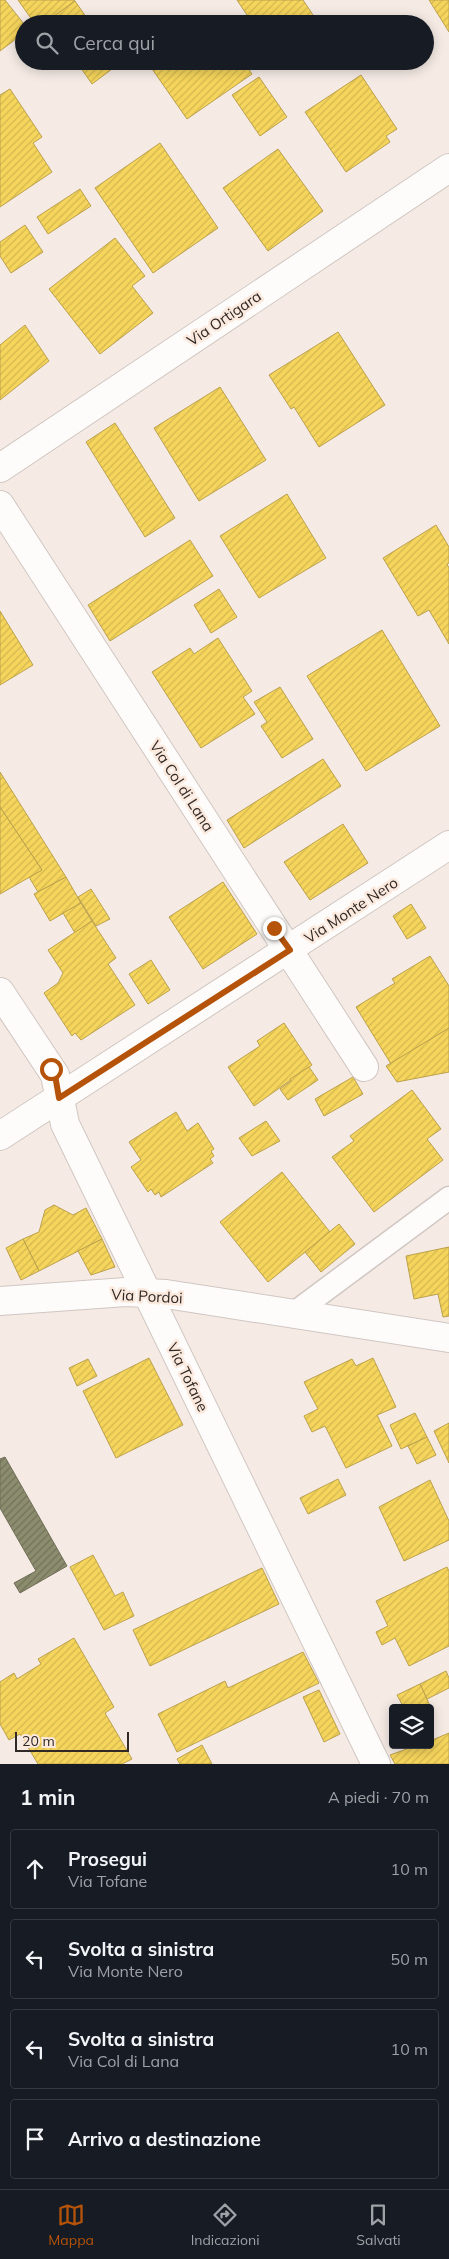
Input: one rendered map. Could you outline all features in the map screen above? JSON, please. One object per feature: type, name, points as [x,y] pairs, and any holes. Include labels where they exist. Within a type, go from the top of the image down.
[{"type":"street","name":"Via Ortigara","points":[[0,468],[449,168]]},
{"type":"street","name":"Via Col di Lana","points":[[0,505],[364,1067]]},
{"type":"street","name":"Via Monte Nero","points":[[0,1136],[449,846]]},
{"type":"street","name":"Via Tofane","points":[[0,992],[55,1075],[65,1124],[376,1764]]},
{"type":"street","name":"Via Pordoi","points":[[0,1301],[146,1292],[449,1338]]},
{"type":"lane","points":[[293,1314],[449,1198]]},
{"type":"building: Abitazioni","points":[[0,0],[5,0],[17,15],[15,15],[15,40],[0,51]]},
{"type":"building: Abitazioni","points":[[18,0],[75,1],[56,15],[29,15]]},
{"type":"building: Abitazioni","points":[[237,0],[303,0],[313,15],[247,15]]},
{"type":"building: Abitazioni","points":[[429,0],[449,0],[449,32]]},
{"type":"building: Abitazioni","points":[[75,1],[85,15],[55,15]]},
{"type":"building: Abitazioni","points":[[82,70],[111,70],[92,84]]},
{"type":"building: Abitazioni","points":[[153,70],[249,70],[252,74],[187,119]]},
{"type":"building: Abitazioni","points":[[361,75],[397,129],[386,136],[390,142],[346,172],[305,112]]},
{"type":"building: Abitazioni","points":[[259,77],[287,117],[260,136],[232,95]]},
{"type":"building: Abitazioni","points":[[10,89],[42,137],[33,143],[52,172],[0,207],[0,95]]},
{"type":"building: Abitazioni","points":[[160,143],[218,228],[153,273],[95,188]]},
{"type":"building: Abitazioni","points":[[278,149],[323,211],[268,251],[223,188]]},
{"type":"building: Abitazioni","points":[[80,189],[91,206],[48,234],[37,217]]},
{"type":"building: Abitazioni","points":[[25,225],[43,252],[11,273],[0,256],[0,242]]},
{"type":"building: Abitazioni","points":[[115,238],[145,276],[132,286],[153,313],[100,354],[49,289]]},
{"type":"building: Abitazioni","points":[[25,325],[49,361],[0,400],[0,345]]},
{"type":"building: Abitazioni","points":[[338,332],[385,405],[319,447],[294,407],[291,409],[269,375]]},
{"type":"building: Abitazioni","points":[[220,387],[266,460],[199,501],[154,428]]},
{"type":"building: Abitazioni","points":[[115,423],[175,518],[145,537],[86,442]]},
{"type":"building: Abitazioni","points":[[287,494],[326,558],[259,598],[220,536]]},
{"type":"building: Abitazioni","points":[[436,525],[449,547],[449,563],[447,564],[449,568],[449,644],[429,610],[418,616],[383,558]]},
{"type":"building: Abitazioni","points":[[190,540],[213,576],[110,641],[88,605]]},
{"type":"building: Abitazioni","points":[[219,589],[237,617],[211,633],[194,605]]},
{"type":"building: Abitazioni","points":[[0,611],[33,665],[0,685]]},
{"type":"building: Abitazioni","points":[[382,630],[440,726],[366,771],[307,676]]},
{"type":"building: Abitazioni","points":[[218,638],[252,691],[243,697],[255,714],[201,748],[152,672],[190,648],[194,654]]},
{"type":"building: Abitazioni","points":[[280,687],[313,739],[282,758],[261,726],[267,722],[254,702]]},
{"type":"building: Abitazioni","points":[[323,759],[341,786],[244,848],[227,820]]},
{"type":"building: Abitazioni","points":[[0,772],[66,877],[38,892],[29,877],[42,870],[0,807]]},
{"type":"building: Abitazioni","points":[[0,807],[42,870],[0,894]]},
{"type":"building: Abitazioni","points":[[343,824],[368,863],[310,900],[284,862]]},
{"type":"building: Abitazioni","points":[[66,877],[81,903],[50,921],[34,894]]},
{"type":"building: Abitazioni","points":[[223,882],[257,934],[203,969],[169,917]]},
{"type":"building: Abitazioni","points":[[91,889],[110,919],[96,926],[78,897]]},
{"type":"building: Abitazioni","points":[[81,903],[92,921],[75,933],[63,913]]},
{"type":"building: Abitazioni","points":[[411,904],[426,928],[407,939],[393,916]]},
{"type":"building: Abitazioni","points":[[92,921],[116,958],[108,964],[135,1005],[81,1040],[75,1033],[72,1036],[44,993],[58,983],[63,973],[48,950]]},
{"type":"building: Abitazioni","points":[[430,956],[449,986],[449,1028],[391,1064],[356,1007],[395,983],[392,979]]},
{"type":"building: Abitazioni","points":[[151,960],[170,990],[148,1004],[129,974]]},
{"type":"building: Abitazioni","points":[[284,1023],[312,1065],[254,1106],[228,1067],[260,1046],[257,1041]]},
{"type":"building: Abitazioni","points":[[449,1028],[449,1072],[397,1082],[386,1066]]},
{"type":"building: Abitazioni","points":[[309,1067],[318,1080],[288,1100],[280,1089],[291,1081],[290,1079]]},
{"type":"building: Abitazioni","points":[[353,1077],[363,1094],[324,1116],[315,1099]]},
{"type":"building: Abitazioni","points":[[412,1090],[441,1129],[427,1139],[443,1160],[374,1212],[332,1157],[354,1141],[350,1136]]},
{"type":"building: Abitazioni","points":[[176,1112],[187,1131],[198,1123],[214,1149],[211,1151],[214,1156],[210,1159],[213,1163],[161,1197],[159,1192],[155,1195],[151,1189],[148,1192],[131,1167],[141,1160],[129,1142]]},
{"type":"building: Abitazioni","points":[[266,1121],[280,1141],[252,1156],[239,1138]]},
{"type":"building: Abitazioni","points":[[282,1172],[330,1232],[268,1282],[220,1222]]},
{"type":"building: Abitazioni","points":[[54,1205],[73,1215],[86,1208],[102,1239],[39,1271],[23,1239],[39,1232],[45,1210]]},
{"type":"building: Abitazioni","points":[[339,1224],[355,1244],[321,1272],[305,1252]]},
{"type":"building: Abitazioni","points":[[23,1239],[39,1271],[21,1280],[6,1248]]},
{"type":"building: Abitazioni","points":[[102,1239],[115,1267],[91,1275],[78,1251]]},
{"type":"building: Abitazioni","points":[[449,1247],[449,1316],[443,1317],[438,1294],[414,1299],[406,1256]]},
{"type":"building: Abitazioni","points":[[149,1358],[183,1425],[116,1458],[83,1391]]},
{"type":"building: Abitazioni","points":[[373,1358],[396,1407],[377,1415],[392,1446],[346,1468],[325,1426],[312,1432],[304,1416],[318,1409],[304,1382],[352,1359],[356,1366]]},
{"type":"building: Abitazioni","points":[[88,1359],[97,1376],[77,1386],[69,1368]]},
{"type":"building: Abitazioni","points":[[415,1413],[427,1437],[401,1449],[390,1425]]},
{"type":"building: Abitazioni","points":[[449,1423],[449,1463],[434,1431]]},
{"type":"building: Abitazioni","points":[[427,1437],[436,1455],[417,1464],[408,1446]]},
{"type":"building: Abitazioni","points":[[338,1479],[346,1495],[308,1514],[300,1498]]},
{"type":"building: Abitazioni","points":[[430,1480],[449,1521],[449,1540],[404,1561],[379,1507]]},
{"type":"building: Abitazioni","points":[[93,1555],[115,1596],[123,1592],[134,1616],[104,1630],[70,1567]]},
{"type":"building: Abitazioni","points":[[447,1567],[449,1571],[449,1646],[409,1666],[395,1638],[382,1645],[376,1632],[388,1626],[376,1601]]},
{"type":"building: Abitazioni","points":[[262,1568],[279,1604],[150,1666],[133,1630]]},
{"type":"building: Abitazioni","points":[[74,1638],[114,1707],[105,1713],[132,1759],[122,1764],[38,1764],[20,1734],[9,1740],[0,1724],[0,1682],[14,1673],[17,1679],[41,1664],[38,1659]]},
{"type":"building: Abitazioni","points":[[303,1652],[319,1683],[177,1752],[158,1714],[225,1681],[228,1688]]},
{"type":"building: Abitazioni","points":[[446,1671],[449,1678],[449,1688],[427,1699],[420,1684]]},
{"type":"building: Abitazioni","points":[[420,1684],[429,1704],[402,1704],[397,1695]]},
{"type":"building: Abitazioni","points":[[319,1690],[340,1734],[324,1742],[303,1697]]},
{"type":"building: Abitazioni","points":[[449,1733],[449,1764],[395,1764],[390,1755],[407,1749],[434,1749],[434,1739]]},
{"type":"building: Abitazioni","points":[[202,1745],[212,1764],[180,1764],[177,1759]]},
{"type":"building: Industria","points":[[5,1457],[67,1566],[20,1593],[14,1583],[36,1571],[0,1508],[0,1459]]},
{"type":"route","points":[[51,1069],[55,1075],[59,1098],[290,950],[274,928]]}]
